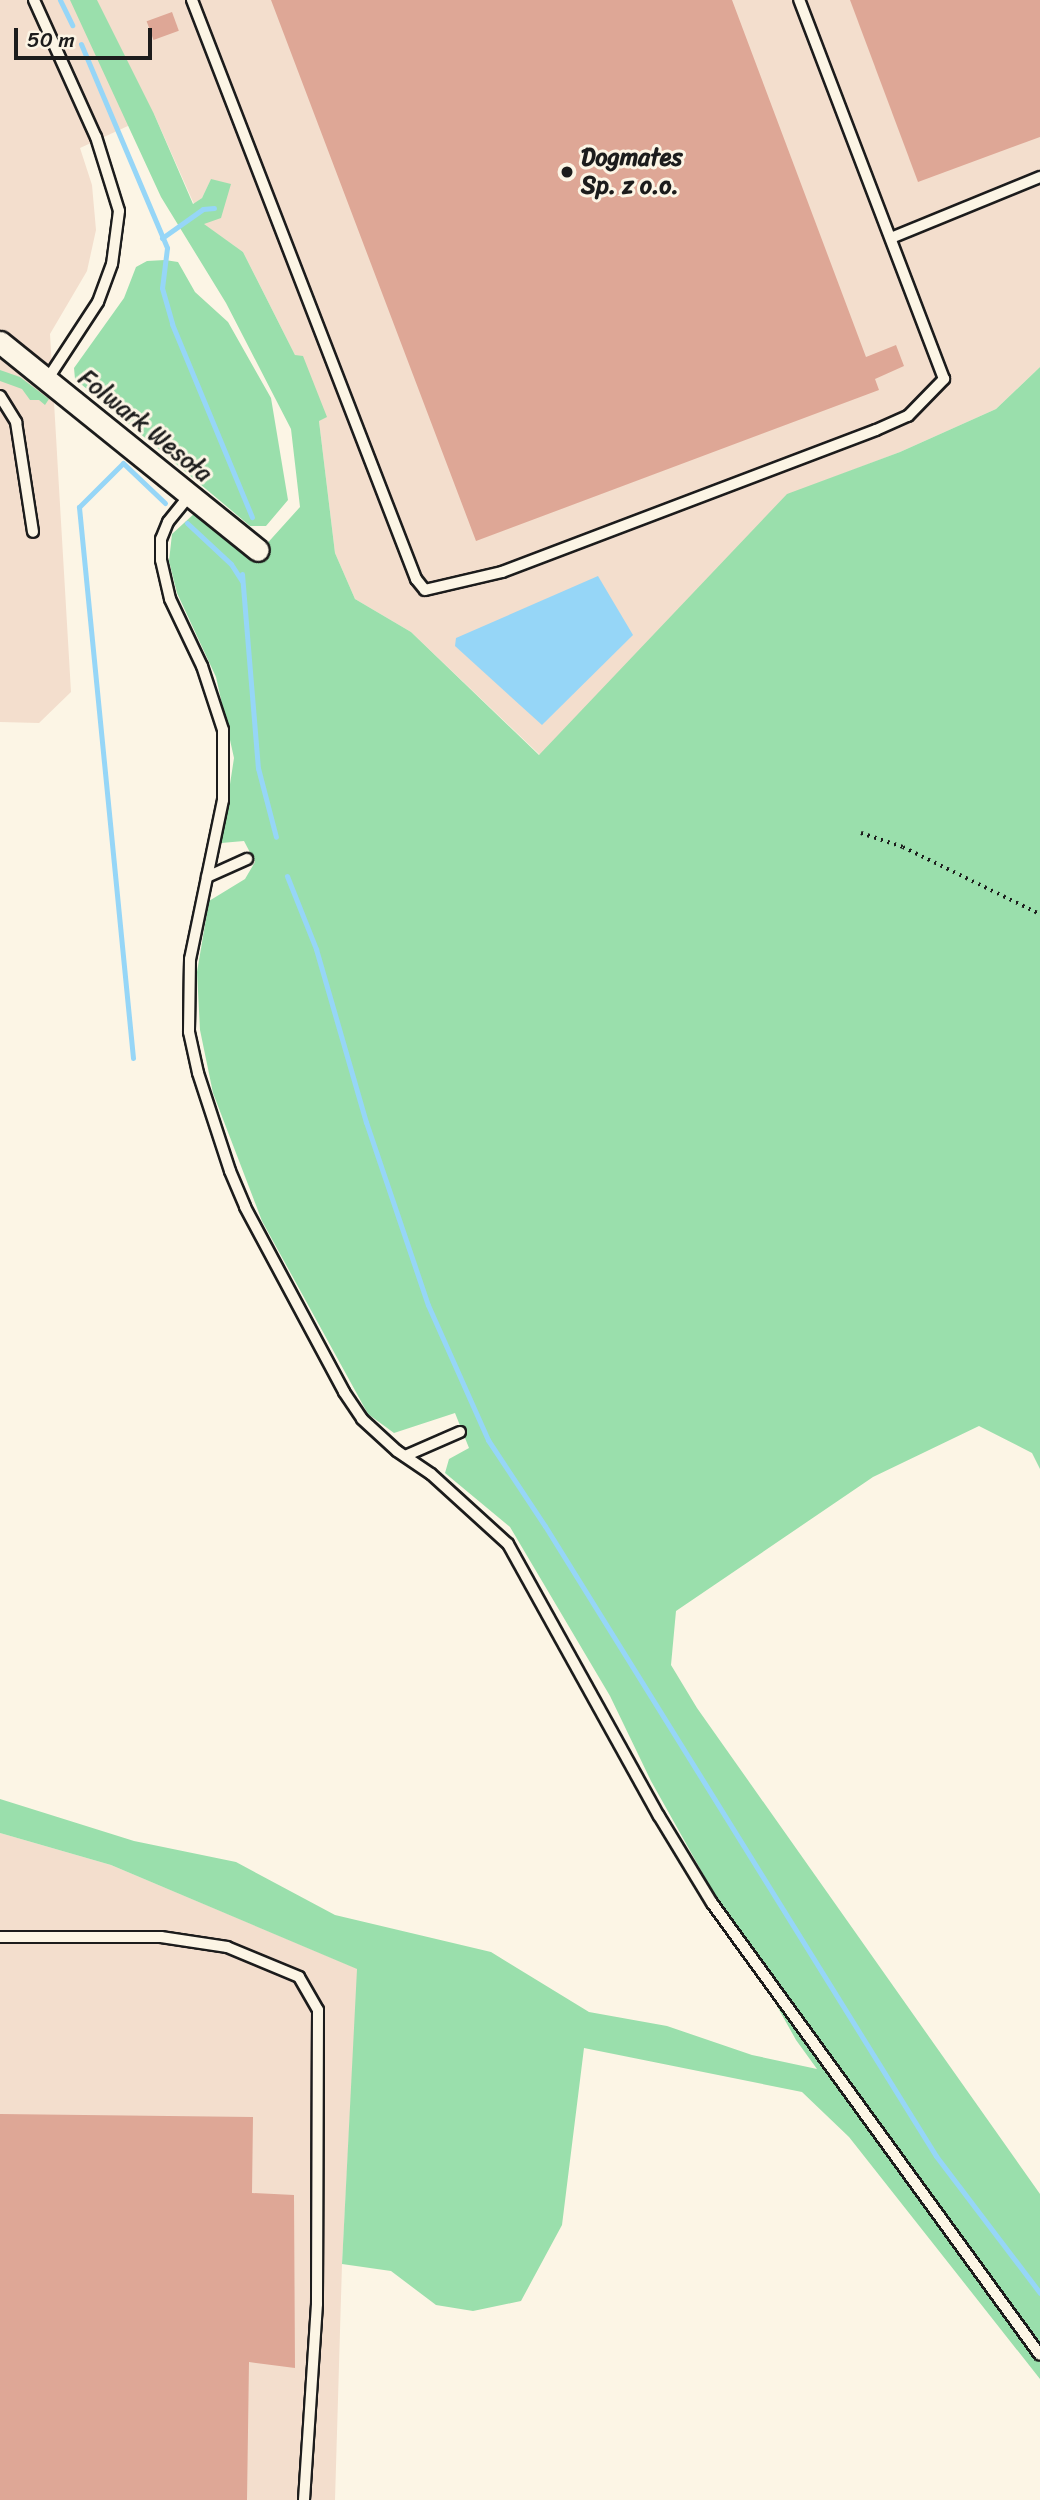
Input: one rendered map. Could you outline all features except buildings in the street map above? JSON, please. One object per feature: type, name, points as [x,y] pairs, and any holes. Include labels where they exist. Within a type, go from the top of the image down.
[{"type":"street","name":"Folwark Wesoła","points":[[0,342],[258,550]]},
{"type":"lane","points":[[34,0],[96,137],[119,211],[112,264],[99,302],[47,380]]},
{"type":"lane","points":[[192,0],[416,579],[425,590],[502,572],[908,416],[944,379],[799,0]]},
{"type":"lane","points":[[891,238],[1040,177]]},
{"type":"lane","points":[[0,396],[16,422],[33,532]]},
{"type":"lane","points":[[189,496],[168,522],[161,539],[161,560],[170,598],[202,666],[223,730],[223,800],[190,959],[189,1032],[198,1073],[230,1171],[280,1274],[344,1392],[378,1436],[431,1474],[508,1544],[659,1816],[712,1903],[1040,2355]]},
{"type":"lane","points":[[207,877],[247,859]]},
{"type":"lane","points":[[405,1456],[460,1433]]},
{"type":"lane","points":[[0,1937],[161,1937],[227,1947],[299,1977],[318,2010],[317,2304],[304,2500]]},
{"type":"path","points":[[861,833],[903,847],[1040,914]]},
{"type":"shaded area","points":[[0,0],[1040,0],[1040,367],[996,409],[900,452],[787,495],[540,755],[411,632],[355,599],[335,553],[319,421],[295,355],[243,252],[203,224],[211,180],[202,198],[194,204],[154,114],[80,148],[92,185],[96,230],[87,271],[50,334],[71,692],[39,723],[0,722]]},
{"type":"shaded area","points":[[0,1833],[111,1865],[358,1969],[342,2264],[335,2500],[0,2500]]},
{"type":"green space","points":[[70,0],[97,0],[154,114],[193,204],[202,198],[211,179],[231,184],[221,218],[204,224],[243,252],[295,355],[303,356],[327,417],[319,421],[335,553],[355,599],[411,632],[539,755],[787,494],[900,452],[996,409],[1040,367],[1040,1469],[1032,1453],[979,1426],[873,1477],[676,1611],[671,1665],[697,1708],[1040,2194],[1040,2379],[849,2137],[802,2092],[584,2048],[562,2225],[521,2301],[473,2311],[436,2305],[391,2271],[342,2264],[357,1969],[111,1865],[0,1833],[0,1799],[134,1841],[236,1862],[335,1915],[491,1952],[589,2012],[667,2026],[752,2055],[817,2069],[796,2040],[651,1781],[610,1696],[510,1527],[445,1473],[449,1459],[469,1448],[455,1413],[394,1433],[368,1414],[262,1221],[213,1093],[200,1030],[197,972],[209,901],[245,879],[255,862],[244,841],[221,843],[234,758],[216,677],[177,593],[169,561],[172,534],[196,512],[254,558],[300,507],[291,429],[226,303],[161,197]]},
{"type":"green space","points":[[147,261],[178,262],[195,292],[228,322],[271,398],[288,500],[266,526],[250,526],[75,379],[74,368],[124,298],[136,267]]},
{"type":"green space","points":[[0,370],[20,377],[49,399],[45,405],[39,400],[30,400],[22,389],[0,381]]},
{"type":"water","points":[[598,576],[633,635],[542,725],[455,646],[456,638]]},
{"type":"waterway","points":[[60,0],[72,25]]},
{"type":"waterway","points":[[81,44],[167,248],[162,288],[172,324],[252,517]]},
{"type":"waterway","points":[[162,238],[203,209],[214,208]]},
{"type":"waterway","points":[[133,1058],[79,507],[123,463],[165,503]]},
{"type":"waterway","points":[[187,523],[231,564],[242,581]]},
{"type":"waterway","points":[[242,574],[258,768],[276,837]]},
{"type":"waterway","points":[[287,876],[316,949],[366,1122],[428,1305],[488,1440],[545,1526],[936,2156],[1040,2293]]},
{"type":"place","name":"Dogmates Sp. z o.o.","points":[[567,172]]}]
